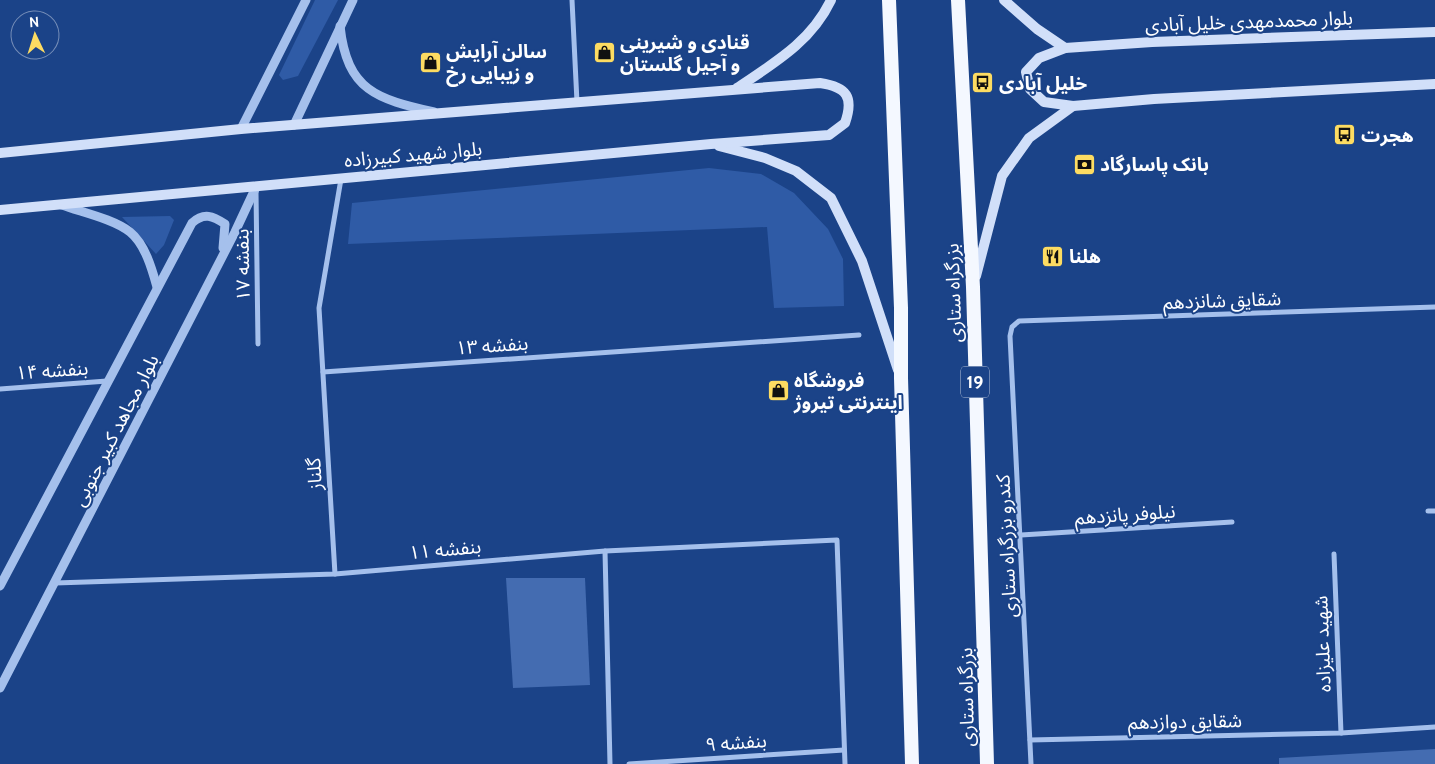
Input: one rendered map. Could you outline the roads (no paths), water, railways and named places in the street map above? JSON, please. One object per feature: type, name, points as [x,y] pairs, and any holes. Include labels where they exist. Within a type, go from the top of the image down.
[{"type":"highway","points":[[889,0],[901,308],[901,378],[912,764]]},
{"type":"highway","name":"بزرگراه ستاری","points":[[958,0],[973,287],[987,764]]},
{"type":"main road","points":[[737,88],[792,51],[824,15],[831,0]]},
{"type":"main road","points":[[1004,0],[1037,29],[1065,48]]},
{"type":"main road","name":"بلوار محمدمهدی خلیل آبادی","points":[[1073,106],[1044,102],[1030,88],[1026,72],[1039,58],[1065,48],[1152,42],[1435,32]]},
{"type":"main road","name":"بلوار شهید کبیرزاده","points":[[0,153],[241,129],[737,88],[820,83],[836,85],[844,91],[849,100],[845,123],[829,135],[711,144],[0,210]]},
{"type":"main road","points":[[973,287],[1002,176],[1029,138],[1073,106],[1154,99],[1435,84]]},
{"type":"main road","points":[[711,144],[765,158],[796,171],[831,198],[862,261],[901,378]]},
{"type":"street","points":[[241,129],[306,0]]},
{"type":"street","points":[[294,125],[353,0]]},
{"type":"street","points":[[572,0],[577,102]]},
{"type":"street","points":[[340,26],[342,47],[351,70],[368,89],[392,102],[436,113]]},
{"type":"street","points":[[323,372],[319,308],[341,178]]},
{"type":"street","name":"بلوار مجاهد کبیر جنوبی","points":[[0,688],[222,258],[256,187]]},
{"type":"street","name":"بنفشه ۱۷","points":[[256,187],[258,344]]},
{"type":"street","points":[[59,204],[107,221],[130,232],[150,264],[157,287]]},
{"type":"street","name":"بلوار مجاهد کبیر جنوبی","points":[[0,586],[157,287],[192,223],[199,216],[212,216],[225,224],[222,258]]},
{"type":"street","name":"شقایق شانزدهم","points":[[1012,327],[1018,322],[1435,307]]},
{"type":"street","name":"کندرو بزرگراه ستاری","points":[[1012,327],[1010,336],[1032,764]]},
{"type":"street","name":"بنفشه ۱۳","points":[[323,372],[859,335]]},
{"type":"street","name":"گلناز","points":[[323,372],[335,574]]},
{"type":"street","name":"بنفشه ۱۴","points":[[0,389],[107,381]]},
{"type":"street","points":[[1428,511],[1435,511]]},
{"type":"street","name":"نیلوفر پانزدهم","points":[[1021,536],[1232,522]]},
{"type":"street","name":"بنفشه ۱۱","points":[[55,584],[335,574],[605,551],[837,540],[844,750]]},
{"type":"street","points":[[605,551],[610,764]]},
{"type":"street","name":"شهید علیزاده","points":[[1334,554],[1341,733]]},
{"type":"street","name":"شقایق دوازدهم","points":[[1030,740],[1341,733],[1435,727]]},
{"type":"street","points":[[844,750],[845,764]]},
{"type":"street","name":"بنفشه ۹","points":[[629,764],[844,750]]},
{"type":"place","name":"قنادی و شیرینی و آجیل گلستان","points":[[604,53]]},
{"type":"place","name":"سالن آرایش و زیبایی رخ","points":[[430,62]]},
{"type":"place","name":"خلیل آبادی","points":[[983,83]]},
{"type":"place","name":"هجرت","points":[[1345,135]]},
{"type":"place","name":"بانک پاسارگاد","points":[[1084,164]]},
{"type":"place","name":"هلنا","points":[[1053,256]]},
{"type":"place","name":"فروشگاه اینترنتی تیروژ","points":[[778,391]]}]
